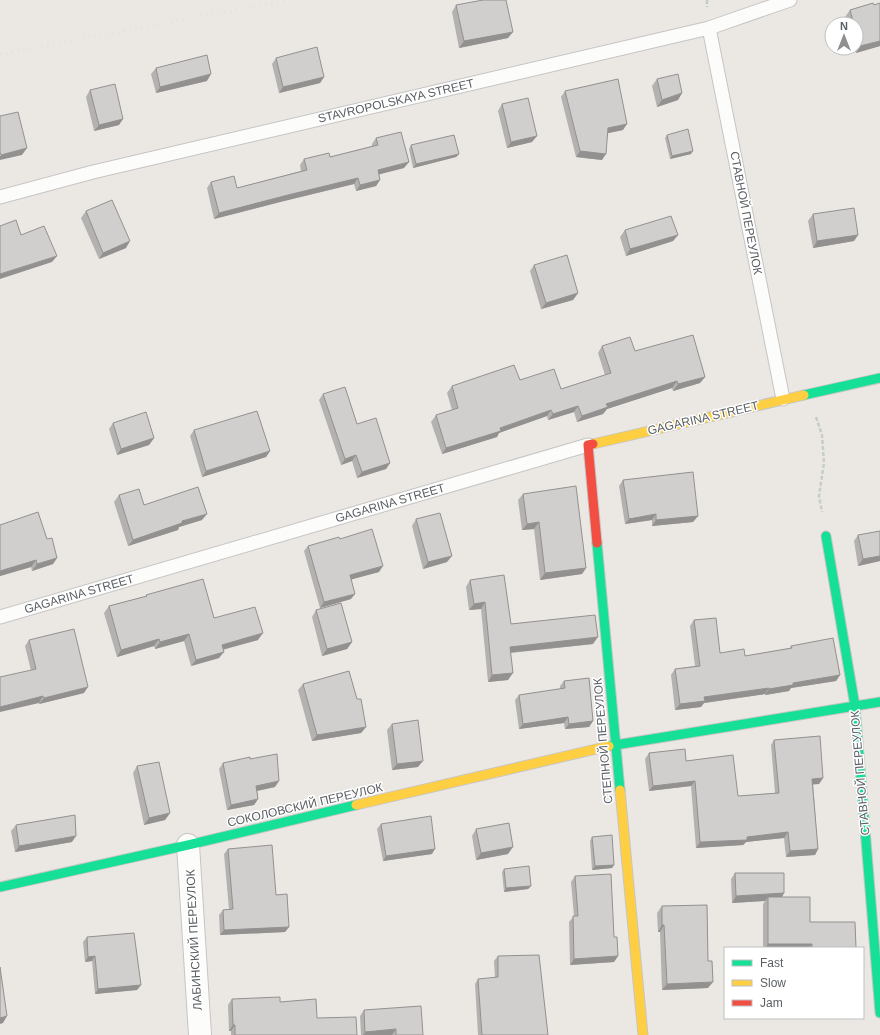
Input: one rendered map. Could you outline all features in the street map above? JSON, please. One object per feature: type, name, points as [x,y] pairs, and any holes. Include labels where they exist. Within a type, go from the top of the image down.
[{"type":"street","name":"GAGARINA STREET","points":[[588,445],[809,393],[880,378]]},
{"type":"street","name":"СТЕПНОЙ ПЕРЕУЛОК","points":[[588,445],[643,1035]]},
{"type":"street","name":"СТАВНОЙ ПЕРЕУЛОК","points":[[826,536],[855,706],[880,1013]]},
{"type":"street","points":[[616,744],[880,702]]},
{"type":"street","name":"СОКОЛОВСКИЙ ПЕРЕУЛОК","points":[[0,887],[188,845],[616,744]]},
{"type":"street","name":"ЛАБИНСКИЙ ПЕРЕУЛОК","points":[[188,845],[200,1035]]},
{"type":"lane","name":"STAVROPOLSKAYA STREET","points":[[0,197],[93,172],[709,28],[790,0]]},
{"type":"lane","name":"СТАВНОЙ ПЕРЕУЛОК","points":[[709,28],[783,399]]},
{"type":"lane","name":"GAGARINA STREET","points":[[0,617],[588,445]]},
{"type":"path","points":[[809,393],[822,435],[824,463],[819,496],[826,536]]},
{"type":"building","points":[[483,0],[506,0],[513,32],[464,41],[456,5]]},
{"type":"building","points":[[873,3],[874,5],[880,3],[880,41],[864,45],[864,16],[852,16],[850,10]]},
{"type":"building","points":[[317,47],[324,77],[283,87],[276,58]]},
{"type":"building","points":[[207,55],[211,74],[160,87],[156,68]]},
{"type":"building","points":[[678,74],[682,93],[662,100],[657,79]]},
{"type":"building","points":[[618,79],[627,124],[608,128],[606,154],[580,151],[565,91]]},
{"type":"building","points":[[115,84],[123,119],[99,125],[90,90]]},
{"type":"building","points":[[528,98],[537,136],[511,142],[502,104]]},
{"type":"building","points":[[18,112],[27,148],[1,155],[0,116]]},
{"type":"building","points":[[688,129],[693,151],[672,156],[667,135]]},
{"type":"building","points":[[401,132],[409,162],[378,170],[380,180],[360,185],[358,178],[219,213],[211,182],[234,176],[237,188],[307,170],[304,159],[329,153],[330,157],[378,145],[376,138]]},
{"type":"building","points":[[454,135],[459,154],[416,164],[411,145]]},
{"type":"building","points":[[112,200],[130,241],[103,253],[86,211]]},
{"type":"building","points":[[854,208],[858,235],[817,241],[813,214]]},
{"type":"building","points":[[671,216],[678,235],[630,249],[625,230]]},
{"type":"building","points":[[16,220],[21,235],[44,226],[57,256],[0,274],[0,226]]},
{"type":"building","points":[[567,255],[578,293],[546,303],[534,265]]},
{"type":"building","points":[[693,335],[705,377],[678,384],[677,381],[606,404],[608,407],[582,416],[578,406],[553,414],[551,410],[500,428],[501,431],[446,448],[436,415],[458,408],[452,386],[514,365],[520,380],[554,369],[561,389],[611,373],[602,346],[630,337],[635,351]]},
{"type":"building","points":[[345,387],[357,424],[376,418],[390,463],[362,472],[356,455],[345,459],[323,394]]},
{"type":"building","points":[[257,411],[270,451],[206,471],[194,430]]},
{"type":"building","points":[[146,412],[154,438],[121,449],[113,423]]},
{"type":"building","points":[[693,472],[698,516],[656,520],[656,514],[629,519],[623,480]]},
{"type":"building","points":[[576,486],[586,568],[545,573],[539,522],[527,524],[523,494]]},
{"type":"building","points":[[198,487],[207,514],[182,521],[182,523],[133,540],[119,495],[139,489],[144,505]]},
{"type":"building","points":[[38,512],[47,539],[52,538],[57,558],[37,564],[36,560],[0,571],[0,525]]},
{"type":"building","points":[[440,513],[452,556],[428,562],[416,519]]},
{"type":"building","points":[[372,529],[383,566],[350,575],[355,594],[324,602],[308,546],[339,537],[340,539]]},
{"type":"building","points":[[880,531],[880,556],[863,559],[858,535]]},
{"type":"building","points":[[504,575],[511,624],[595,615],[598,637],[510,647],[513,673],[492,675],[485,602],[474,604],[470,580]]},
{"type":"building","points":[[203,579],[214,618],[255,607],[263,633],[222,645],[224,652],[196,660],[189,634],[160,642],[159,639],[121,650],[109,606]]},
{"type":"building","points":[[341,603],[352,642],[327,649],[316,610]]},
{"type":"building","points":[[716,618],[720,653],[744,649],[745,656],[792,648],[791,646],[833,638],[840,675],[793,683],[793,685],[769,689],[704,697],[705,701],[680,704],[675,669],[700,666],[694,620]]},
{"type":"building","points":[[74,629],[88,687],[0,707],[0,677],[36,669],[29,640]]},
{"type":"building","points":[[349,671],[357,699],[361,699],[366,727],[317,735],[303,684]]},
{"type":"building","points":[[589,678],[593,721],[569,724],[568,717],[523,724],[519,695],[565,688],[564,681]]},
{"type":"building","points":[[418,720],[423,761],[397,764],[392,724]]},
{"type":"building","points":[[820,736],[823,778],[812,779],[818,849],[790,851],[788,832],[747,837],[747,840],[700,842],[695,781],[653,786],[649,753],[685,749],[686,761],[733,755],[738,796],[779,793],[774,740]]},
{"type":"building","points":[[277,754],[279,781],[256,786],[258,799],[231,805],[223,763],[250,757],[250,759]]},
{"type":"building","points":[[159,762],[170,813],[149,818],[137,766]]},
{"type":"building","points":[[75,815],[76,836],[19,846],[16,825]]},
{"type":"building","points":[[431,816],[435,849],[386,856],[381,824]]},
{"type":"building","points":[[509,823],[513,847],[481,853],[476,829]]},
{"type":"building","points":[[612,835],[614,865],[595,866],[592,837]]},
{"type":"building","points":[[272,845],[276,895],[287,894],[289,927],[224,930],[223,910],[233,909],[228,849]]},
{"type":"building","points":[[529,866],[531,886],[506,888],[504,869]]},
{"type":"building","points":[[735,873],[784,873],[784,893],[736,896]]},
{"type":"building","points":[[611,874],[614,937],[617,937],[618,956],[574,959],[573,916],[578,916],[575,876]]},
{"type":"building","points":[[768,897],[810,897],[810,922],[855,922],[856,947],[812,947],[812,944],[768,944]]},
{"type":"building","points":[[707,905],[708,961],[712,961],[713,982],[667,984],[664,925],[662,925],[662,906]]},
{"type":"building","points":[[134,933],[141,985],[98,989],[95,956],[88,957],[87,937]]},
{"type":"building","points":[[539,955],[548,1035],[482,1035],[478,979],[498,977],[498,956]]},
{"type":"building","points":[[0,967],[7,1016],[0,1018]]},
{"type":"building","points":[[280,997],[280,1002],[316,999],[317,1018],[356,1017],[357,1035],[235,1035],[232,999]]},
{"type":"building","points":[[421,1006],[423,1035],[396,1035],[396,1029],[365,1032],[364,1010]]},
{"type":"railway","points":[[0,54],[288,0]]},
{"type":"traffic: fast","points":[[804,395],[880,378]]},
{"type":"traffic: fast","points":[[826,536],[855,706],[880,1013]]},
{"type":"traffic: fast","points":[[597,543],[620,790]]},
{"type":"traffic: fast","points":[[609,746],[880,702]]},
{"type":"traffic: fast","points":[[0,887],[188,845],[356,805]]},
{"type":"traffic: slow","points":[[593,444],[804,395]]},
{"type":"traffic: slow","points":[[356,805],[609,746]]},
{"type":"traffic: slow","points":[[620,790],[643,1035]]},
{"type":"traffic: jam","points":[[593,444],[588,445],[597,543]]}]
